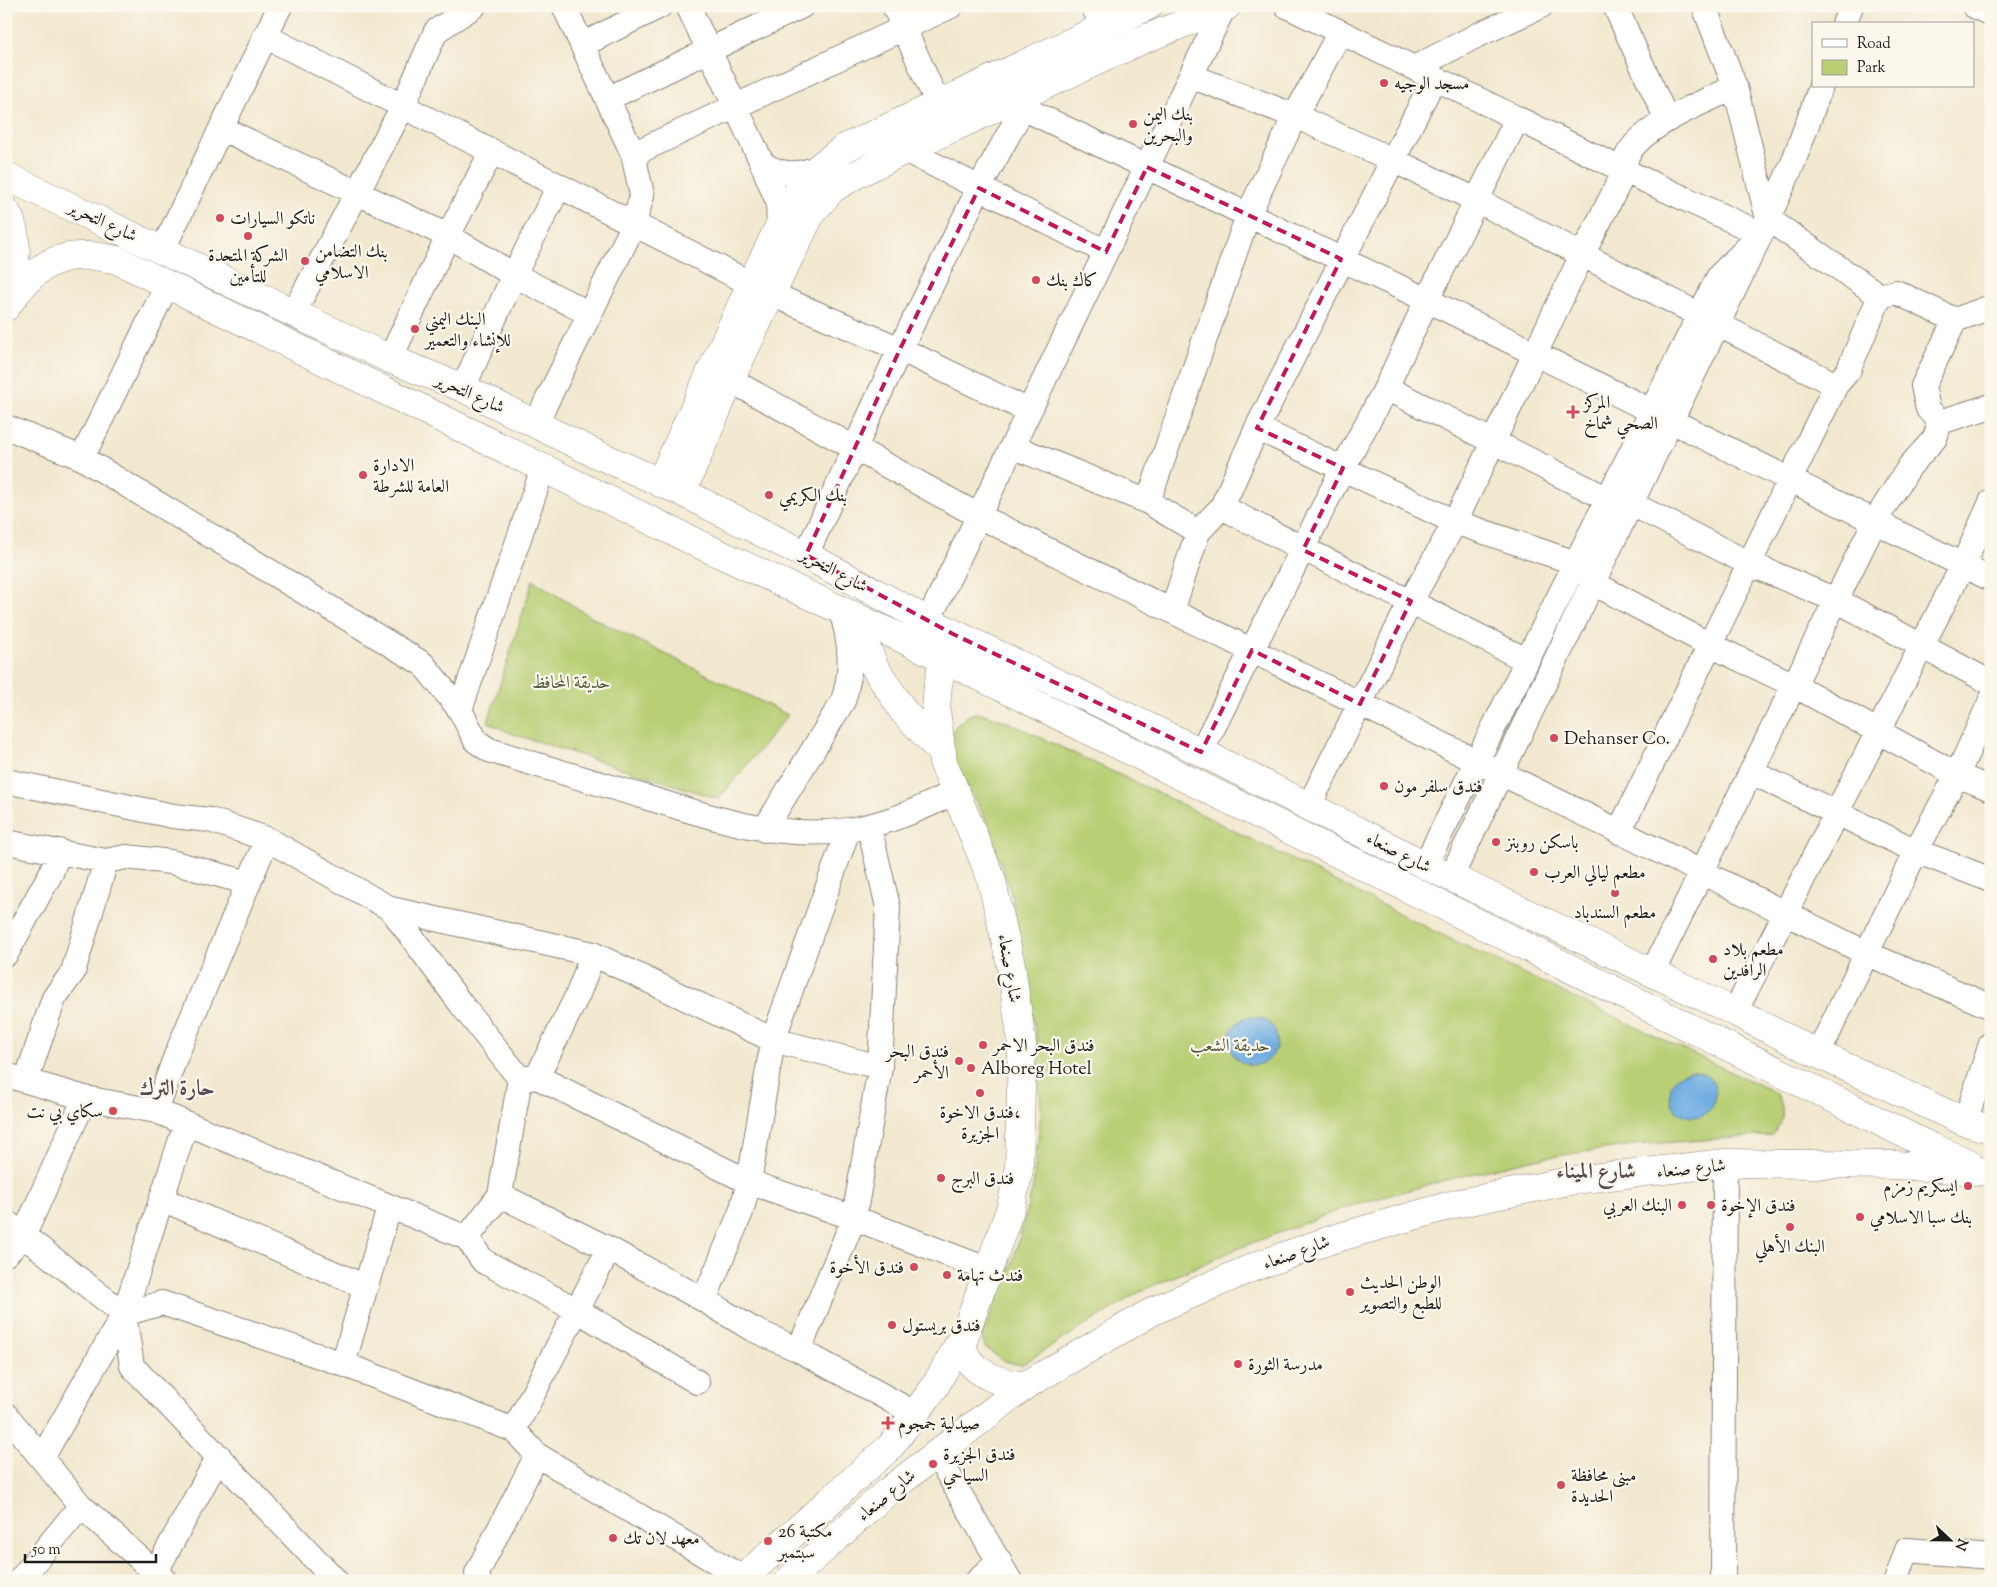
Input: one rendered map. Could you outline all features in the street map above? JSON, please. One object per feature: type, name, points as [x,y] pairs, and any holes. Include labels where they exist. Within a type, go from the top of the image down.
[{"type":"main road","points":[[671,488],[730,380],[761,289],[779,228],[793,198],[819,167],[845,148],[938,104],[1098,17],[1148,6]]},
{"type":"main road","points":[[671,488],[761,289],[812,212],[832,189],[905,150],[1017,105],[1196,13],[1225,7]]},
{"type":"main road","name":"شارع التحرير","points":[[6,176],[163,249],[390,359],[463,388],[806,555],[922,633]]},
{"type":"main road","points":[[6,211],[15,239],[16,257],[12,282],[6,295]]},
{"type":"main road","name":"شارع التحرير","points":[[6,307],[19,288],[35,272],[52,262],[71,256],[94,254],[117,260],[576,485],[847,612],[922,633]]},
{"type":"main road","points":[[538,466],[548,447],[542,426]]},
{"type":"main road","points":[[576,485],[574,472],[576,464],[581,457],[592,452]]},
{"type":"main road","points":[[847,612],[874,666],[904,712],[942,752]]},
{"type":"main road","name":"شارع صنعاء","points":[[922,633],[944,658],[1931,1147],[1968,1163],[1991,1168]]},
{"type":"main road","name":"شارع صنعاء","points":[[922,633],[1201,752],[1425,865],[1736,1012],[1818,1054],[1978,1126]]},
{"type":"main road","name":"شارع صنعاء","points":[[741,1579],[890,1448],[916,1414],[934,1388],[966,1331],[1011,1207],[1018,1170],[1022,1044],[1011,965],[991,878],[943,762],[936,710],[938,684],[944,658]]},
{"type":"main road","name":"شارع صنعاء","points":[[788,1581],[887,1492],[1026,1385],[1156,1310],[1256,1266],[1333,1239],[1455,1204],[1574,1180],[1726,1163],[1896,1165],[1991,1172]]},
{"type":"main road","points":[[966,1331],[963,1345],[964,1354],[972,1365],[987,1375],[1001,1381],[1013,1385],[1026,1385]]},
{"type":"street","points":[[163,249],[280,6]]},
{"type":"street","points":[[294,312],[403,106],[436,31],[474,6]]},
{"type":"street","points":[[542,426],[590,314],[634,224],[642,195],[633,154],[564,6]]},
{"type":"street","points":[[582,45],[660,6]]},
{"type":"street","points":[[688,6],[762,163],[778,202],[779,228]]},
{"type":"street","points":[[607,99],[708,49],[802,6]]},
{"type":"street","points":[[894,6],[938,104]]},
{"type":"street","points":[[633,154],[951,6]]},
{"type":"street","points":[[1287,6],[1625,171],[1765,227],[1880,296],[1896,292],[1955,320]]},
{"type":"street","points":[[1172,611],[1198,532],[1222,507],[1257,428],[1341,258],[1393,160],[1424,74],[1478,35],[1541,6]]},
{"type":"street","points":[[1615,6],[1667,120]]},
{"type":"street","points":[[1704,6],[1735,87],[1765,227]]},
{"type":"street","points":[[1845,22],[1850,6]]},
{"type":"street","points":[[1974,6],[1991,14]]},
{"type":"street","points":[[922,633],[1225,7]]},
{"type":"street","points":[[1179,99],[1196,33],[1196,13]]},
{"type":"street","points":[[1148,502],[1250,216],[1295,116],[1340,32]]},
{"type":"street","points":[[265,36],[761,289],[900,349],[1029,411]]},
{"type":"street","points":[[1191,76],[1295,116],[1393,160],[1476,200],[1836,385]]},
{"type":"street","points":[[1309,806],[1411,601],[1455,522],[1534,353],[1625,171],[1626,158],[1635,144],[1667,120],[1735,87]]},
{"type":"street","points":[[1451,877],[1632,504],[1662,416],[1709,319],[1719,276],[1765,227],[1793,163],[1820,88]]},
{"type":"street","points":[[806,555],[900,349],[979,188],[1017,105],[1341,258],[1991,579]]},
{"type":"street","points":[[1201,752],[1343,468],[1386,388],[1426,300],[1517,119]]},
{"type":"street","points":[[221,128],[448,236],[514,275],[590,314]]},
{"type":"street","points":[[905,150],[1106,252]]},
{"type":"street","points":[[390,359],[448,236],[492,151]]},
{"type":"street","points":[[762,163],[773,171],[785,174],[806,173],[819,167]]},
{"type":"street","points":[[463,388],[514,275],[559,186]]},
{"type":"street","points":[[82,458],[167,284]]},
{"type":"street","points":[[1619,832],[1836,385],[1848,371],[1880,296]]},
{"type":"street","points":[[1940,422],[1928,409],[1923,386],[1955,320],[1991,307]]},
{"type":"street","points":[[730,380],[979,516],[1866,953],[1991,1007]]},
{"type":"street","points":[[1386,388],[1608,499]]},
{"type":"street","points":[[1940,422],[1991,406]]},
{"type":"street","points":[[1425,865],[1608,499],[1662,416]]},
{"type":"street","points":[[1652,973],[1875,521],[1910,466],[1935,438],[1940,422]]},
{"type":"street","points":[[6,427],[82,458],[423,664],[460,710],[476,741],[489,750],[723,821],[764,830],[806,833],[858,828],[913,813],[955,792]]},
{"type":"street","points":[[1257,428],[1455,522],[1576,564],[1594,583],[1710,646],[1794,684],[1957,775],[1991,789]]},
{"type":"street","points":[[1012,446],[1148,502],[1198,532]]},
{"type":"street","points":[[460,710],[538,466]]},
{"type":"street","points":[[1736,1012],[1963,565],[1991,502]]},
{"type":"street","points":[[1632,504],[1750,562],[1836,600],[1991,683]]},
{"type":"street","points":[[1222,507],[1303,550],[1411,601],[1526,660]]},
{"type":"street","points":[[764,830],[843,701],[848,685],[850,658],[846,625],[847,612]]},
{"type":"street","points":[[1818,1054],[1916,851],[1957,775],[1991,700]]},
{"type":"street","points":[[1751,772],[1916,851],[1991,880]]},
{"type":"street","points":[[6,781],[173,816],[210,820],[267,839],[391,909],[593,954],[772,1040],[880,1067]]},
{"type":"street","points":[[704,1300],[741,1212],[749,1182],[772,1040],[858,828]]},
{"type":"street","points":[[799,1350],[854,1218],[880,1067],[888,907],[858,828]]},
{"type":"street","points":[[156,1111],[175,1058],[267,839]]},
{"type":"street","points":[[6,842],[106,861],[126,857],[171,862],[249,883]]},
{"type":"street","points":[[6,954],[51,873],[58,852]]},
{"type":"street","points":[[106,861],[73,972],[54,998],[16,1078],[85,1098],[156,1111],[389,1208],[467,1238],[483,1261],[577,1310],[697,1382]]},
{"type":"street","points":[[391,909],[460,1004],[528,1078],[749,1182],[854,1218],[989,1270]]},
{"type":"street","points":[[467,1238],[500,1195],[528,1078],[578,994],[593,954]]},
{"type":"street","points":[[1978,1126],[1991,1044]]},
{"type":"street","points":[[6,1254],[15,1230],[85,1098]]},
{"type":"street","points":[[42,1458],[124,1314],[186,1124]]},
{"type":"street","points":[[1723,1581],[1726,1163]]},
{"type":"street","points":[[500,1195],[609,1249],[704,1300],[752,1329],[799,1350],[916,1414]]},
{"type":"street","points":[[162,1199],[366,1287]]},
{"type":"street","points":[[344,1364],[389,1208]]},
{"type":"street","points":[[15,1230],[124,1314],[132,1366],[336,1581]]},
{"type":"street","points":[[514,1430],[609,1249]]},
{"type":"street","points":[[124,1314],[162,1303],[344,1364],[514,1430],[537,1456],[741,1579]]},
{"type":"street","points":[[6,1414],[81,1506],[160,1577],[219,1456]]},
{"type":"street","points":[[937,1455],[1005,1571],[976,1581]]},
{"type":"street","points":[[479,1581],[477,1573],[537,1456]]},
{"type":"street","points":[[19,1581],[81,1506]]},
{"type":"street","points":[[1896,1581],[1907,1550],[1989,1554]]},
{"type":"highlighted area","points":[[1147,167],[1341,259],[1257,428],[1343,468],[1303,550],[1411,601],[1360,704],[1252,650],[1201,752],[953,634],[806,555],[900,349],[979,188],[1106,252]]},
{"type":"green space","name":"حديقة المحافظ","points":[[533,580],[591,617],[788,715],[719,799],[510,733],[488,722]]},
{"type":"green space","name":"حديقة الشعب","points":[[974,713],[985,714],[1008,722],[1179,803],[1444,936],[1776,1093],[1782,1110],[1779,1125],[1772,1135],[1633,1145],[1535,1159],[1442,1181],[1347,1207],[1242,1247],[1141,1291],[1021,1365],[1004,1361],[984,1347],[982,1335],[1013,1261],[1033,1187],[1041,1110],[1036,1036],[1011,893],[985,818],[953,761],[949,740],[955,727],[966,717]]},
{"type":"water","points":[[1253,1017],[1262,1019],[1270,1024],[1275,1032],[1277,1041],[1275,1050],[1270,1058],[1262,1063],[1253,1065],[1244,1063],[1236,1058],[1231,1050],[1229,1041],[1231,1032],[1236,1024],[1244,1019]]},
{"type":"water","points":[[1693,1071],[1706,1075],[1712,1081],[1716,1094],[1712,1107],[1706,1113],[1693,1117],[1680,1113],[1674,1107],[1670,1094],[1674,1081],[1680,1075]]},
{"type":"place","name":"مسجد الوجيه","points":[[1384,83]]},
{"type":"place","name":"بنك اليمن والبحرين","points":[[1133,124]]},
{"type":"place","name":"ناتكو السيارات","points":[[220,218]]},
{"type":"place","name":"الشركة المتحدة للتأمين","points":[[248,236]]},
{"type":"place","name":"بنك التضامن الاسلامي","points":[[305,261]]},
{"type":"place","name":"كاك بنك","points":[[1036,280]]},
{"type":"place","name":"البنك اليمني للإنشاء والتعمير","points":[[415,329]]},
{"type":"place","name":"المركز الصحي شماخ","points":[[1573,412]]},
{"type":"place","name":"الادارة العامة للشرطة","points":[[363,475]]},
{"type":"place","name":"بنك الكريمي","points":[[769,495]]},
{"type":"place","name":"Dehanser Co.","points":[[1554,738]]},
{"type":"place","name":"فندق سلفر مون","points":[[1384,786]]},
{"type":"place","name":"باسكن روبنز","points":[[1496,842]]},
{"type":"place","name":"مطعم ليالي العرب","points":[[1534,872]]},
{"type":"place","name":"مطعم السندباد","points":[[1615,893]]},
{"type":"place","name":"مطعم بلاد الرافدين","points":[[1713,959]]},
{"type":"place","name":"فندق البحر الاحمر","points":[[983,1045]]},
{"type":"place","name":"فندق البحر الأحمر","points":[[959,1061]]},
{"type":"place","name":"Alboreg Hotel","points":[[971,1068]]},
{"type":"place","name":"فندق الاخوة، الجزيرة","points":[[980,1093]]},
{"type":"place","name":"سكاي بي نت","points":[[113,1111]]},
{"type":"place","name":"فندق البرج","points":[[941,1178]]},
{"type":"place","name":"ايسكريم زمزم","points":[[1968,1186]]},
{"type":"place","name":"البنك العربي","points":[[1682,1205]]},
{"type":"place","name":"فندق الإخوة","points":[[1711,1205]]},
{"type":"place","name":"بنك سبا الاسلامي","points":[[1860,1217]]},
{"type":"place","name":"البنك الأهلي","points":[[1790,1227]]},
{"type":"place","name":"فندق الأخوة","points":[[914,1267]]},
{"type":"place","name":"فندث تهامة","points":[[947,1275]]},
{"type":"place","name":"الوطن الحديث للطبع والتصوير","points":[[1350,1292]]},
{"type":"place","name":"فندق بريستول","points":[[892,1325]]},
{"type":"place","name":"مدرسة الثورة","points":[[1238,1364]]},
{"type":"place","name":"صيدلية جمجوم","points":[[888,1423]]},
{"type":"place","name":"فندق الجزيرة السياحي","points":[[933,1464]]},
{"type":"place","name":"مبنى محافظة الحديدة","points":[[1561,1485]]},
{"type":"place","name":"معهد لان تك","points":[[613,1538]]},
{"type":"place","name":"مكتبة 26 سبتمبر","points":[[768,1541]]},
{"type":"district","name":"حارة الترك","points":[[177,1087]]},
{"type":"district","name":"شارع الميناء","points":[[1596,1170]]}]
